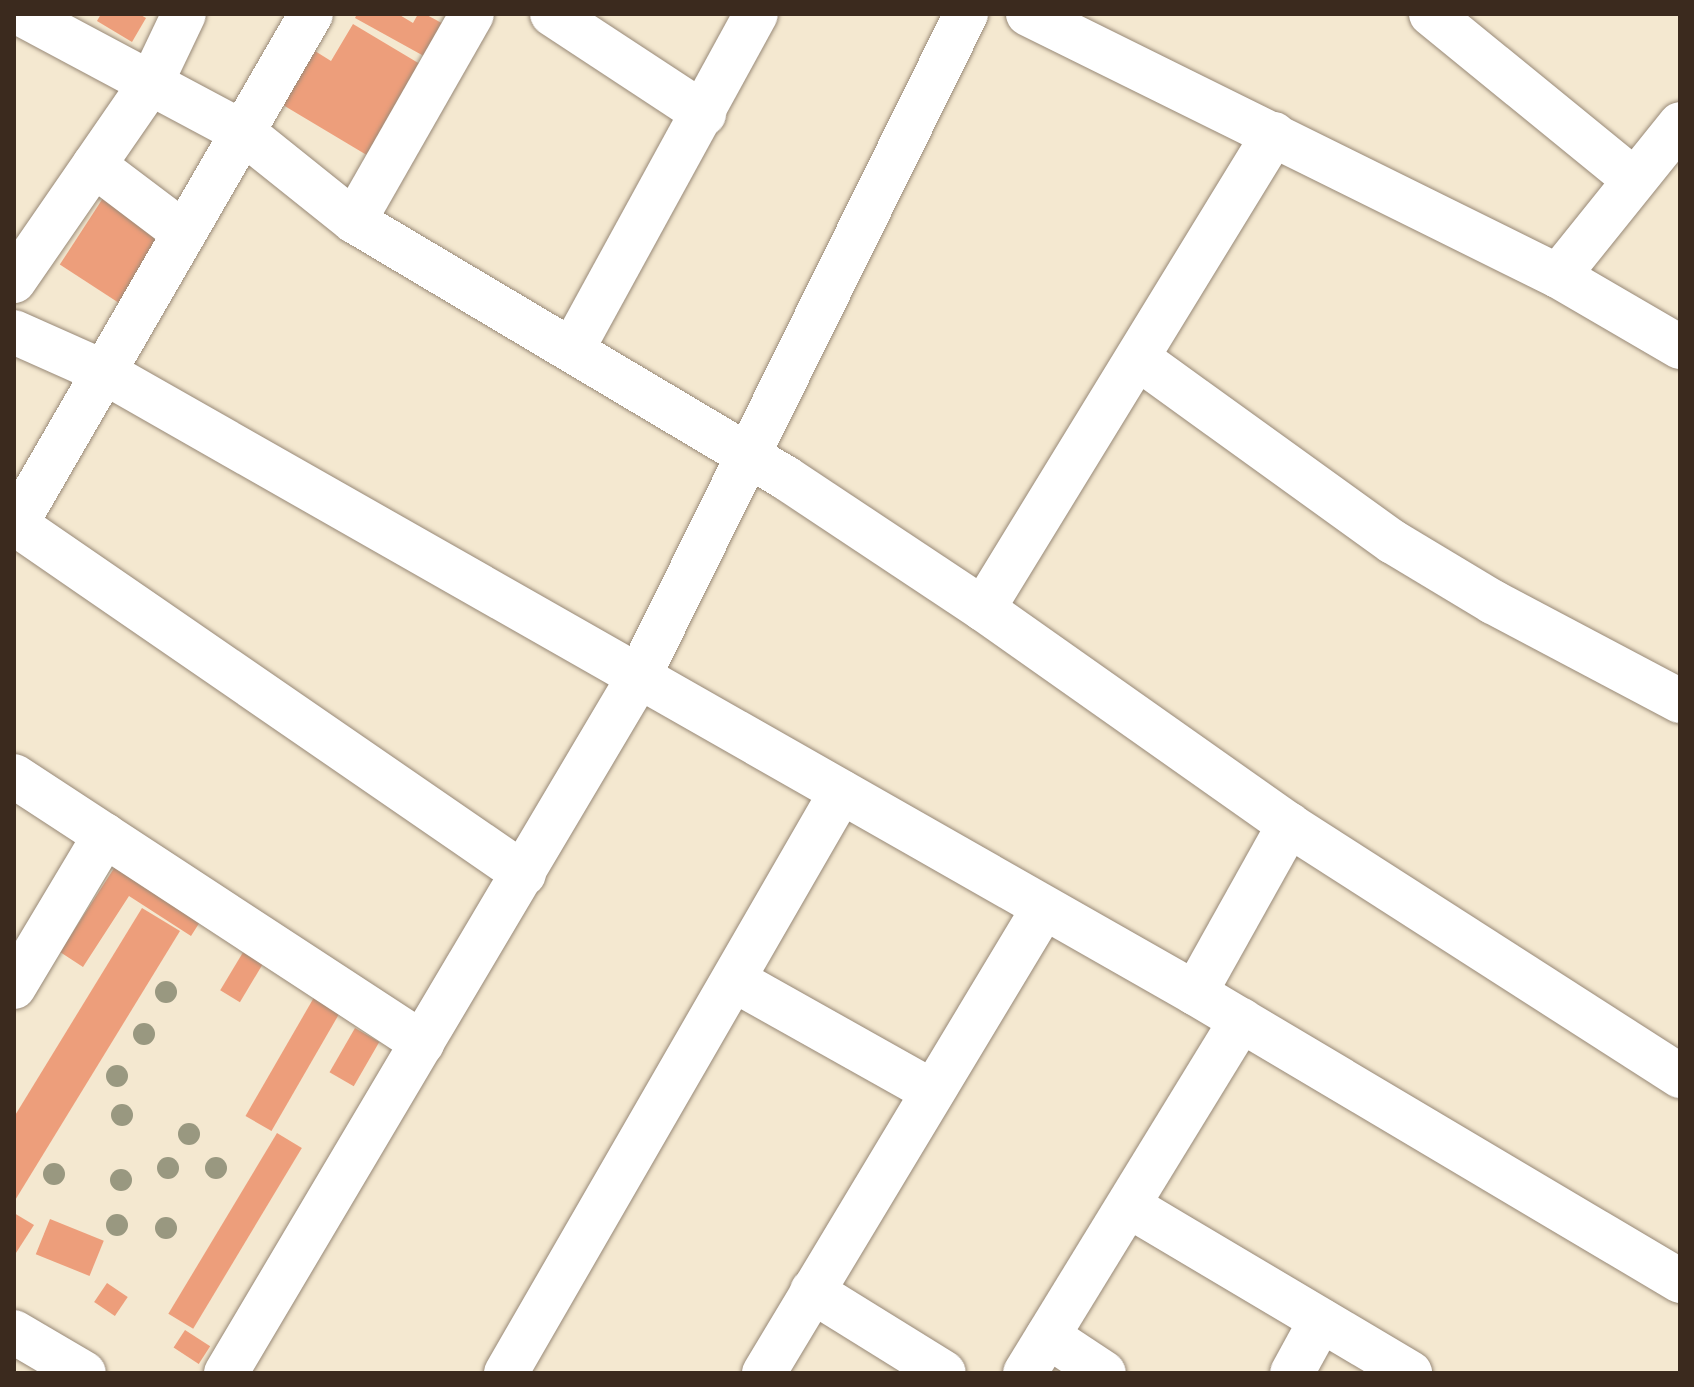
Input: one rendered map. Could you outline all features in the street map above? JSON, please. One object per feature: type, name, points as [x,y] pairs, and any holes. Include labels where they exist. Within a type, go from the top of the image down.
[{"type":"street","points":[[14,281],[152,81],[184,14]]},
{"type":"street","points":[[311,14],[15,524],[524,874]]},
{"type":"street","points":[[354,221],[472,14]]},
{"type":"street","points":[[552,14],[704,114]]},
{"type":"street","points":[[572,350],[704,114],[756,14]]},
{"type":"street","points":[[226,1373],[638,678],[966,14]]},
{"type":"street","points":[[1028,14],[1558,276],[1680,347]]},
{"type":"street","points":[[1431,14],[1632,178]]},
{"type":"street","points":[[47,19],[244,133],[354,221],[749,456],[983,609],[1289,825],[1680,1076]]},
{"type":"street","points":[[1558,276],[1632,178],[1680,124]]},
{"type":"street","points":[[983,609],[1139,359],[1274,134]]},
{"type":"street","points":[[94,165],[184,233]]},
{"type":"street","points":[[14,332],[104,372],[1195,993],[1680,1281]]},
{"type":"street","points":[[1139,359],[1393,542],[1493,602],[1680,701]]},
{"type":"street","points":[[14,776],[422,1043]]},
{"type":"street","points":[[506,1373],[841,792]]},
{"type":"street","points":[[1195,993],[1289,825]]},
{"type":"street","points":[[14,987],[105,835]]},
{"type":"street","points":[[764,1373],[1043,909]]},
{"type":"street","points":[[734,980],[932,1091]]},
{"type":"street","points":[[1025,1373],[1241,1020]]},
{"type":"street","points":[[1129,1206],[1410,1373]]},
{"type":"street","points":[[812,1291],[944,1373]]},
{"type":"street","points":[[1292,1373],[1321,1320]]},
{"type":"street","points":[[14,1332],[66,1368]]},
{"type":"street","points":[[1048,1336],[1104,1373]]},
{"type":"building","points":[[101,14],[139,14],[146,18],[132,42],[97,21]]},
{"type":"building","points":[[357,14],[398,14],[413,23],[418,14],[425,14],[449,27],[431,60],[355,18]]},
{"type":"building","points":[[353,24],[425,67],[370,157],[283,105],[315,51],[331,61]]},
{"type":"building","points":[[105,195],[170,237],[124,307],[60,265]]},
{"type":"building","points":[[120,859],[205,914],[191,936],[129,896],[83,967],[60,952]]},
{"type":"building","points":[[142,908],[180,931],[14,1202],[14,1117]]},
{"type":"building","points":[[248,944],[268,956],[240,1002],[220,990]]},
{"type":"building","points":[[320,987],[346,1002],[271,1131],[246,1116]]},
{"type":"building","points":[[355,1028],[379,1042],[354,1086],[329,1072]]},
{"type":"building","points":[[277,1133],[302,1148],[193,1329],[168,1314]]},
{"type":"building","points":[[14,1213],[34,1225],[14,1256]]},
{"type":"building","points":[[50,1219],[104,1241],[90,1276],[36,1254]]},
{"type":"building","points":[[107,1283],[128,1297],[115,1316],[94,1302]]},
{"type":"building","points":[[185,1330],[210,1346],[199,1364],[174,1348]]}]
